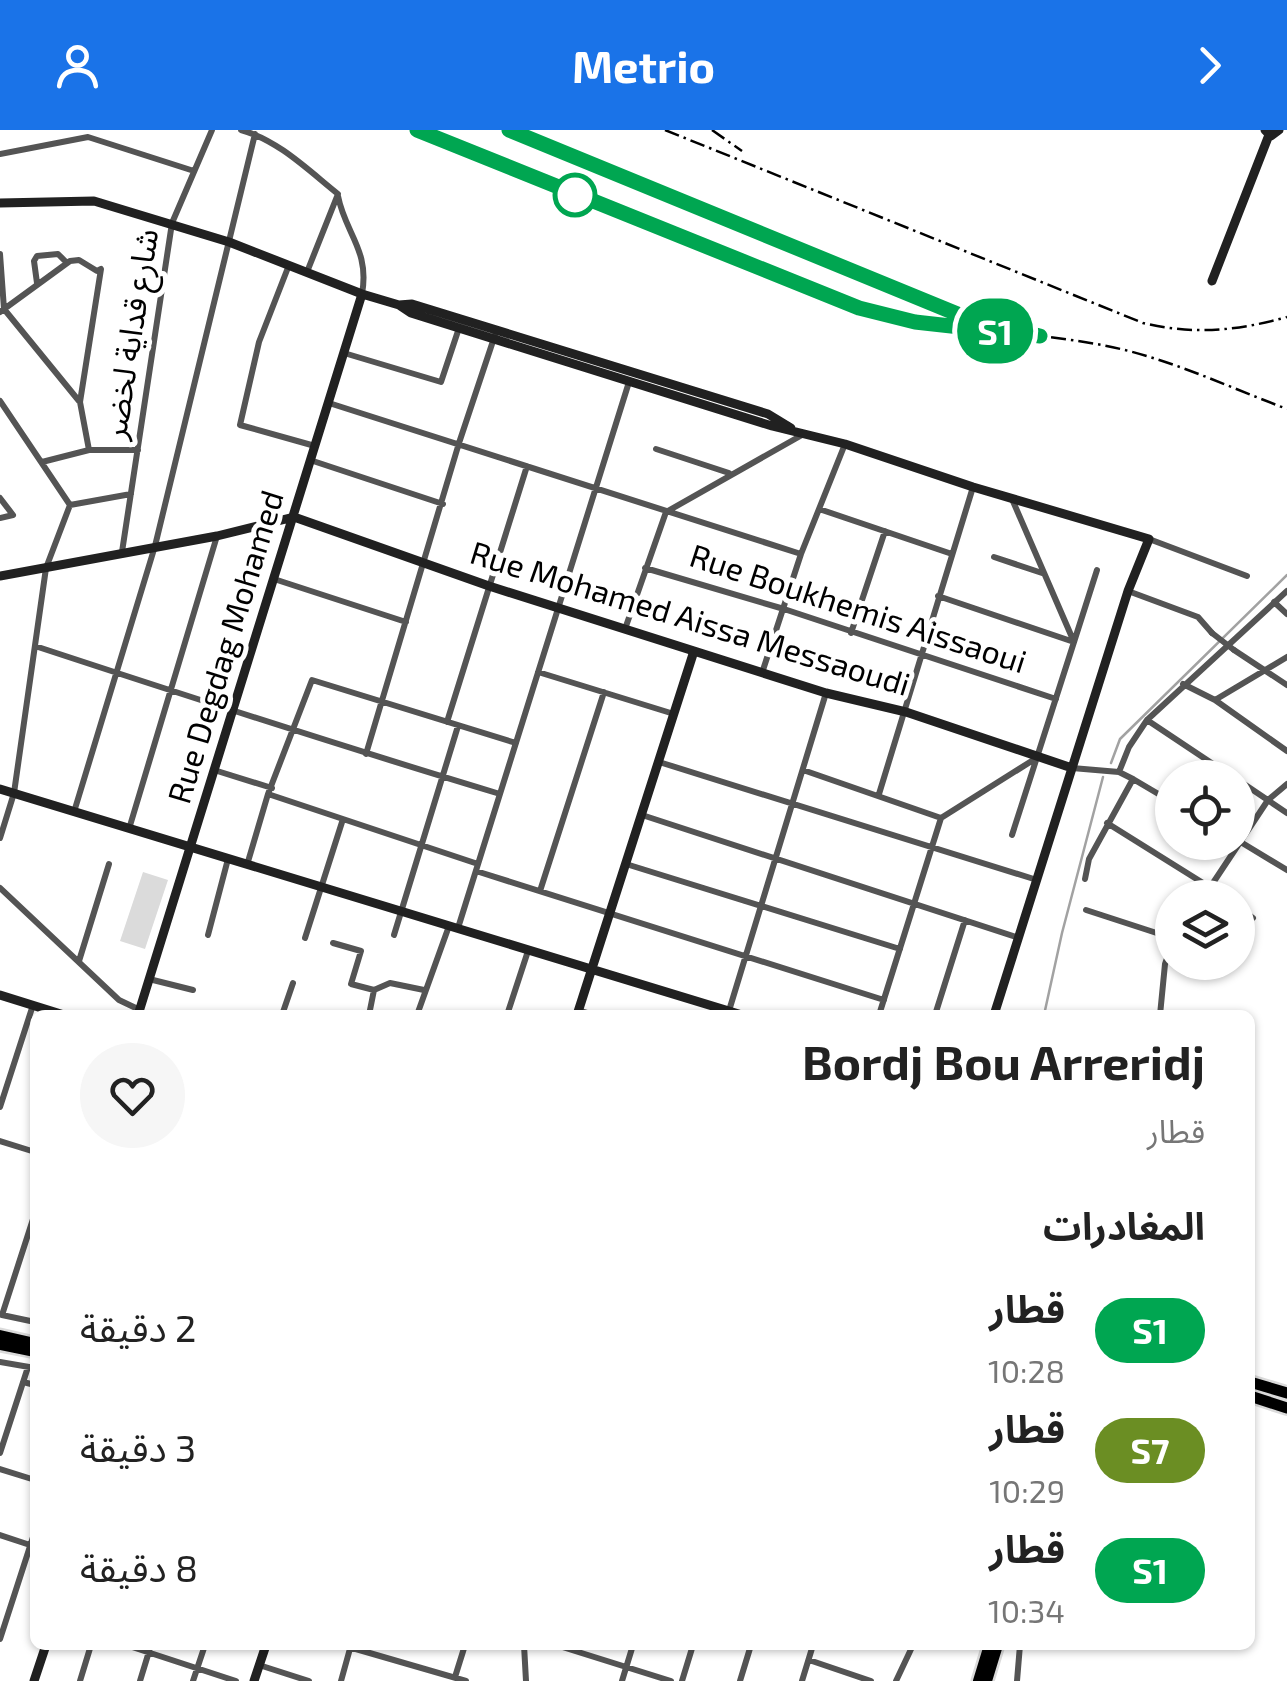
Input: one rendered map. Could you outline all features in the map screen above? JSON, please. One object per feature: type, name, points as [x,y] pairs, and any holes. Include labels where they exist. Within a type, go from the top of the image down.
[{"type":"highway","points":[[1255,1383],[1287,1393]]},
{"type":"highway","points":[[1255,1398],[1287,1408]]},
{"type":"main road","points":[[0,1336],[30,1341]]},
{"type":"main road","points":[[0,1345],[30,1351]]},
{"type":"main road","points":[[978,1681],[987,1650]]},
{"type":"main road","points":[[987,1681],[996,1650]]},
{"type":"street","name":"شارع قداية لخضر","points":[[122,552],[172,222],[212,130]]},
{"type":"street","points":[[241,130],[255,134],[290,156],[338,194],[363,264],[362,294]]},
{"type":"street","points":[[1212,281],[1276,132]]},
{"type":"street","points":[[74,812],[155,546],[255,134]]},
{"type":"street","points":[[0,154],[88,137],[194,171]]},
{"type":"street","points":[[307,272],[338,194]]},
{"type":"street","points":[[0,203],[94,201],[172,222],[399,305],[410,313],[496,334],[768,414],[802,435]]},
{"type":"street","points":[[0,254],[2,310],[80,402]]},
{"type":"street","points":[[38,284],[34,261],[37,256],[58,254],[68,263]]},
{"type":"street","points":[[2,310],[68,263],[79,260],[97,272],[101,269],[80,402],[89,450]]},
{"type":"street","points":[[289,265],[259,342],[240,425],[315,446]]},
{"type":"street","name":"Rue Degdag Mohamed","points":[[138,1010],[362,294]]},
{"type":"street","points":[[399,305],[412,304],[629,382],[802,435],[845,444],[1149,539],[1247,576]]},
{"type":"street","points":[[343,353],[441,382],[459,327]]},
{"type":"street","points":[[366,754],[459,442],[496,334]]},
{"type":"street","points":[[418,1010],[477,867],[629,382]]},
{"type":"street","points":[[0,401],[70,505]]},
{"type":"street","points":[[328,403],[802,554]]},
{"type":"street","points":[[625,629],[666,512],[802,435]]},
{"type":"street","points":[[762,673],[845,444]]},
{"type":"street","points":[[42,462],[89,450],[138,450]]},
{"type":"street","points":[[656,450],[730,473]]},
{"type":"street","points":[[310,460],[443,504]]},
{"type":"street","points":[[447,722],[527,466]]},
{"type":"street","points":[[878,794],[974,487]]},
{"type":"street","points":[[70,505],[131,494]]},
{"type":"street","points":[[0,498],[13,516],[0,518]]},
{"type":"street","points":[[1012,498],[1074,642]]},
{"type":"street","points":[[0,838],[14,793],[46,568],[70,505]]},
{"type":"street","points":[[819,509],[952,554]]},
{"type":"street","points":[[0,576],[217,536],[294,517]]},
{"type":"street","name":"Rue Mohamed Aissa Messaoudi","points":[[294,517],[489,586],[826,693],[906,712],[1072,768]]},
{"type":"street","points":[[851,633],[885,531]]},
{"type":"street","points":[[129,829],[217,536]]},
{"type":"street","points":[[996,1010],[1128,591],[1149,539]]},
{"type":"street","points":[[994,556],[1044,573]]},
{"type":"street","name":"Rue Boukhemis Aissaoui","points":[[645,568],[784,609],[1056,699]]},
{"type":"street","points":[[1012,835],[1097,570]]},
{"type":"street","points":[[274,579],[406,622]]},
{"type":"street","points":[[1128,591],[1198,617],[1212,634],[1287,685]]},
{"type":"street","points":[[1119,772],[1129,747],[1148,720],[1287,591]]},
{"type":"street","points":[[938,596],[1074,642]]},
{"type":"street","points":[[1274,602],[1287,614]]},
{"type":"street","points":[[35,646],[171,688],[232,712],[500,794]]},
{"type":"street","points":[[579,1010],[694,651]]},
{"type":"street","points":[[1215,700],[1287,656]]},
{"type":"street","points":[[538,672],[674,714]]},
{"type":"street","points":[[247,865],[312,680],[516,743]]},
{"type":"street","points":[[1184,684],[1215,700],[1287,751]]},
{"type":"street","points":[[540,891],[604,692]]},
{"type":"street","points":[[730,1010],[826,693]]},
{"type":"street","points":[[1148,720],[1208,760]]},
{"type":"street","points":[[394,935],[458,725]]},
{"type":"street","points":[[881,1010],[941,818],[1039,756]]},
{"type":"street","points":[[658,762],[1037,880]]},
{"type":"street","points":[[1072,768],[1119,772],[1155,792]]},
{"type":"street","points":[[214,770],[540,891],[884,1000]]},
{"type":"street","points":[[803,770],[941,818]]},
{"type":"street","points":[[1085,879],[1089,858],[1133,779]]},
{"type":"street","points":[[1255,818],[1268,800],[1287,784]]},
{"type":"street","points":[[0,788],[720,1010]]},
{"type":"street","points":[[1255,791],[1287,814]]},
{"type":"street","points":[[642,815],[1018,938]]},
{"type":"street","points":[[305,938],[343,819]]},
{"type":"street","points":[[1107,823],[1201,880]]},
{"type":"street","points":[[1255,851],[1287,870]]},
{"type":"street","points":[[208,935],[228,859]]},
{"type":"street","points":[[79,960],[109,864]]},
{"type":"street","points":[[626,864],[900,949]]},
{"type":"street","points":[[0,888],[132,1010]]},
{"type":"street","points":[[1086,910],[1155,935]]},
{"type":"street","points":[[938,1010],[965,920]]},
{"type":"street","points":[[333,944],[361,951],[351,984],[374,990],[390,983],[424,990]]},
{"type":"street","points":[[509,1010],[528,951]]},
{"type":"street","points":[[149,979],[194,990]]},
{"type":"street","points":[[1160,1010],[1163,980]]},
{"type":"street","points":[[284,1010],[293,982]]},
{"type":"street","points":[[370,1010],[374,990]]},
{"type":"street","points":[[0,994],[48,1010]]},
{"type":"street","points":[[31,1010],[33,1005]]},
{"type":"street","points":[[0,1107],[30,1014]]},
{"type":"street","points":[[0,1141],[30,1150]]},
{"type":"street","points":[[30,1228],[1,1315],[30,1321]]},
{"type":"street","points":[[0,1362],[30,1368]]},
{"type":"street","points":[[0,1453],[30,1371]]},
{"type":"street","points":[[23,1382],[30,1384]]},
{"type":"street","points":[[0,1469],[30,1478]]},
{"type":"street","points":[[0,1535],[30,1545],[0,1639]]},
{"type":"street","points":[[34,1681],[44,1650]]},
{"type":"street","points":[[80,1681],[90,1650]]},
{"type":"street","points":[[140,1681],[150,1650]]},
{"type":"street","points":[[152,1650],[236,1681]]},
{"type":"street","points":[[193,1681],[203,1650]]},
{"type":"street","points":[[254,1681],[264,1650]]},
{"type":"street","points":[[341,1681],[347,1650]]},
{"type":"street","points":[[361,1650],[466,1681]]},
{"type":"street","points":[[455,1679],[464,1650]]},
{"type":"street","points":[[524,1650],[526,1681]]},
{"type":"street","points":[[572,1650],[671,1681]]},
{"type":"street","points":[[622,1681],[631,1650]]},
{"type":"street","points":[[682,1681],[691,1650]]},
{"type":"street","points":[[740,1681],[749,1650]]},
{"type":"street","points":[[802,1681],[812,1650]]},
{"type":"street","points":[[896,1681],[911,1650]]},
{"type":"street","points":[[1016,1681],[1019,1650]]},
{"type":"street","points":[[809,1660],[871,1681]]},
{"type":"street","points":[[260,1665],[309,1681]]},
{"type":"shaded area","points":[[143,872],[168,880],[145,949],[120,941]]},
{"type":"waterway","points":[[1111,763],[1120,739],[1287,575]]},
{"type":"waterway","points":[[1045,1010],[1103,777]]},
{"type":"railway","points":[[429,130],[846,304],[922,322],[1126,350],[1173,364],[1287,409]]},
{"type":"railway","points":[[509,130],[977,322]]},
{"type":"railway","points":[[665,130],[1143,323],[1215,330],[1287,317]]},
{"type":"railway","points":[[712,130],[742,151]]},
{"type":"train","name":"S1","points":[[417,130],[859,308],[915,322],[1040,336],[972,320],[509,130]]}]
